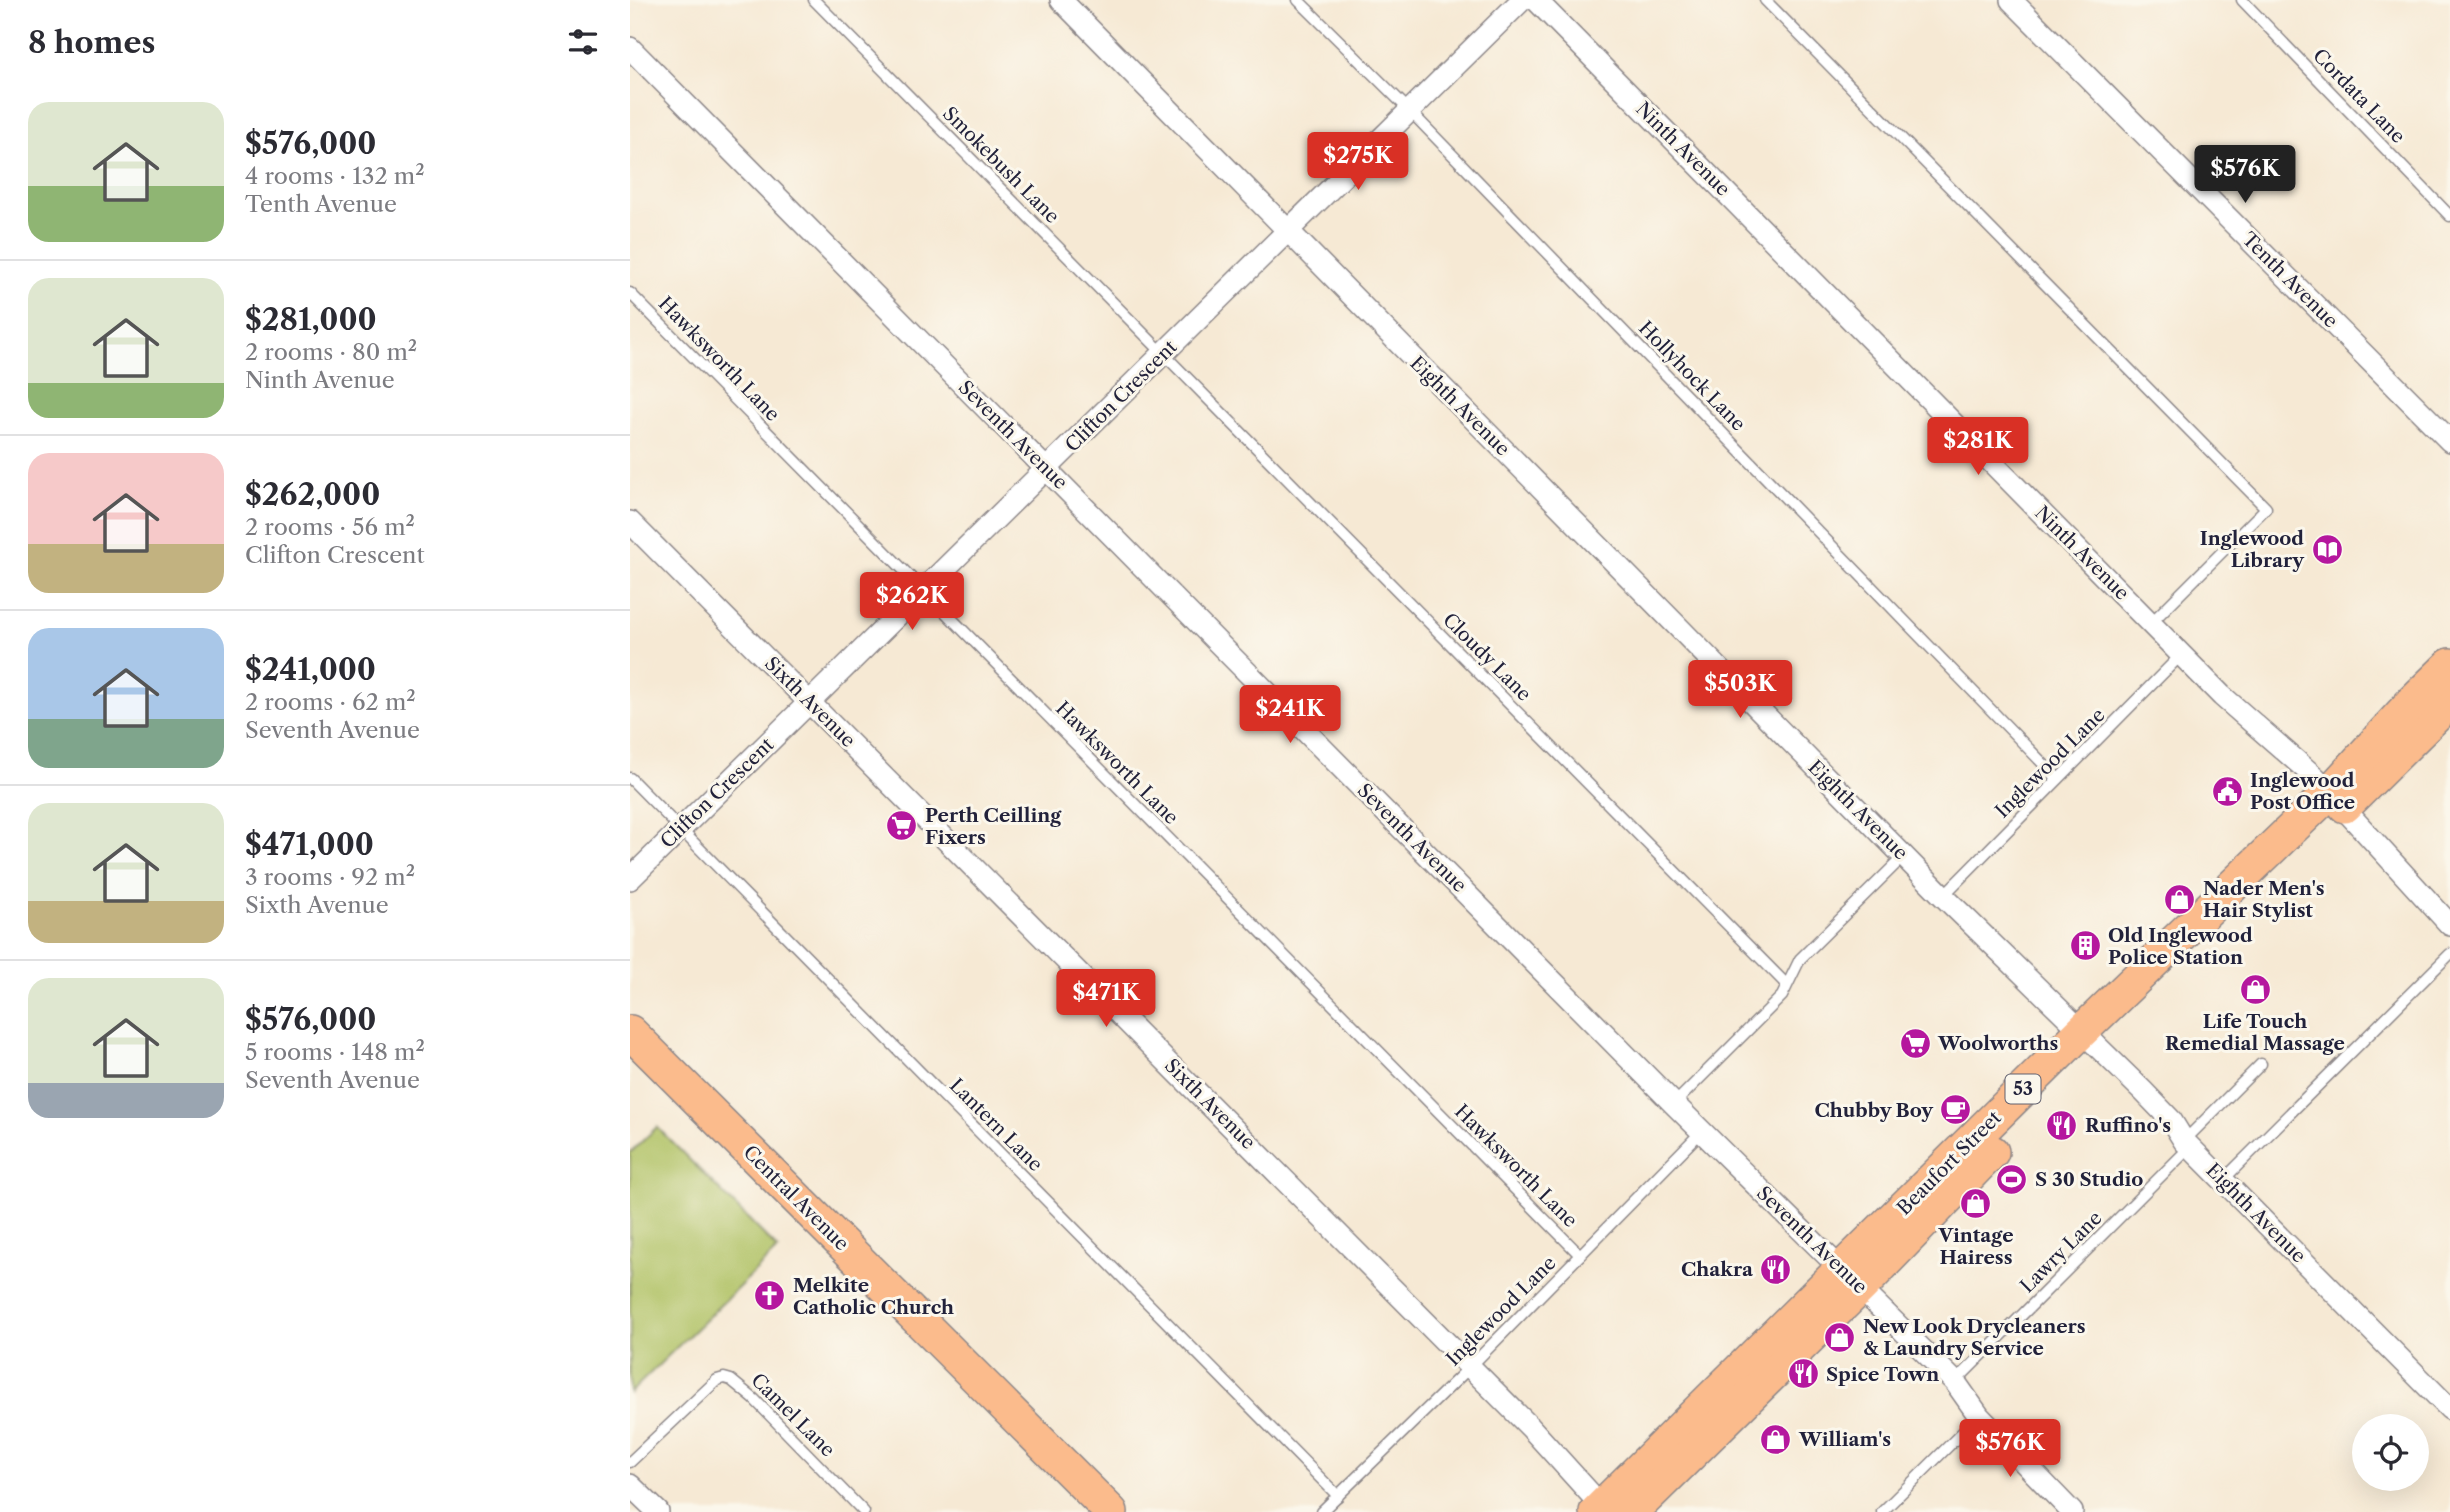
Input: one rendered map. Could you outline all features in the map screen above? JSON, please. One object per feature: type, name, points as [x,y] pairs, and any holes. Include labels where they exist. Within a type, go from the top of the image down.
[{"type":"main road","name":"Beaufort Street","points":[[2337,800],[2414,700],[2450,665]]},
{"type":"main road","name":"Beaufort Street","points":[[1609,1511],[1851,1278],[2089,1038],[2337,800],[2450,702]]},
{"type":"main road","name":"Central Avenue","points":[[630,1032],[1111,1512]]},
{"type":"street","name":"Eighth Avenue","points":[[1060,0],[1943,896],[2171,1120],[2187,1144],[2450,1409]]},
{"type":"street","name":"Clifton Crescent","points":[[630,879],[1522,0]]},
{"type":"street","name":"Ninth Avenue","points":[[1536,0],[2222,696],[2337,800],[2450,925]]},
{"type":"street","name":"Tenth Avenue","points":[[2011,0],[2450,441]]},
{"type":"street","name":"Seventh Avenue","points":[[630,48],[1674,1104],[1955,1382],[1979,1416],[2072,1512]]},
{"type":"street","name":"Sixth Avenue","points":[[630,522],[1530,1427],[1609,1511]]},
{"type":"street","points":[[630,1485],[658,1512]]},
{"type":"lane","name":"Smokebush Lane","points":[[814,0],[1164,354]]},
{"type":"lane","name":"Hollyhock Lane","points":[[1298,0],[1410,111],[2058,779]]},
{"type":"lane","points":[[1765,0],[2266,508],[2151,623]]},
{"type":"lane","name":"Cordata Lane","points":[[2242,0],[2450,216]]},
{"type":"lane","name":"Hawksworth Lane","points":[[630,293],[1580,1255]]},
{"type":"lane","name":"Cloudy Lane","points":[[1164,354],[1786,984]]},
{"type":"lane","name":"Inglewood Lane","points":[[1943,896],[2181,655]]},
{"type":"lane","name":"Lantern Lane","points":[[630,778],[1338,1496]]},
{"type":"lane","points":[[1674,1104],[1782,996],[1800,959],[1904,856]]},
{"type":"lane","points":[[2223,1180],[2450,954]]},
{"type":"lane","name":"Lawry Lane","points":[[1955,1382],[2187,1144],[2261,1064]]},
{"type":"lane","name":"Inglewood Lane","points":[[1321,1512],[1470,1367],[1702,1131]]},
{"type":"lane","name":"Camel Lane","points":[[630,1462],[717,1380],[724,1378],[731,1380],[754,1399],[864,1512]]},
{"type":"lane","points":[[1882,1512],[1979,1416]]},
{"type":"green space","points":[[657,1127],[778,1249],[630,1393],[630,1153]]},
{"type":"place","name":"Inglewood Library","points":[[2327,549]]},
{"type":"place","name":"Inglewood Post Office","points":[[2227,791]]},
{"type":"place","name":"Perth Ceilling Fixers","points":[[902,826]]},
{"type":"place","name":"Nader Men's Hair Stylist","points":[[2180,899]]},
{"type":"place","name":"Old Inglewood Police Station","points":[[2085,946]]},
{"type":"place","name":"Life Touch Remedial Massage","points":[[2255,990]]},
{"type":"place","name":"Woolworths","points":[[1915,1043]]},
{"type":"place","name":"Chubby Boy","points":[[1956,1110]]},
{"type":"place","name":"Ruffino's","points":[[2062,1125]]},
{"type":"place","name":"S 30 Studio","points":[[2012,1179]]},
{"type":"place","name":"Vintage Hairess","points":[[1976,1204]]},
{"type":"place","name":"Chakra","points":[[1776,1269]]},
{"type":"place","name":"Melkite Catholic Church","points":[[770,1296]]},
{"type":"place","name":"New Look Drycleaners & Laundry Service","points":[[1840,1337]]},
{"type":"place","name":"Spice Town","points":[[1803,1374]]},
{"type":"place","name":"William's","points":[[1776,1439]]}]
